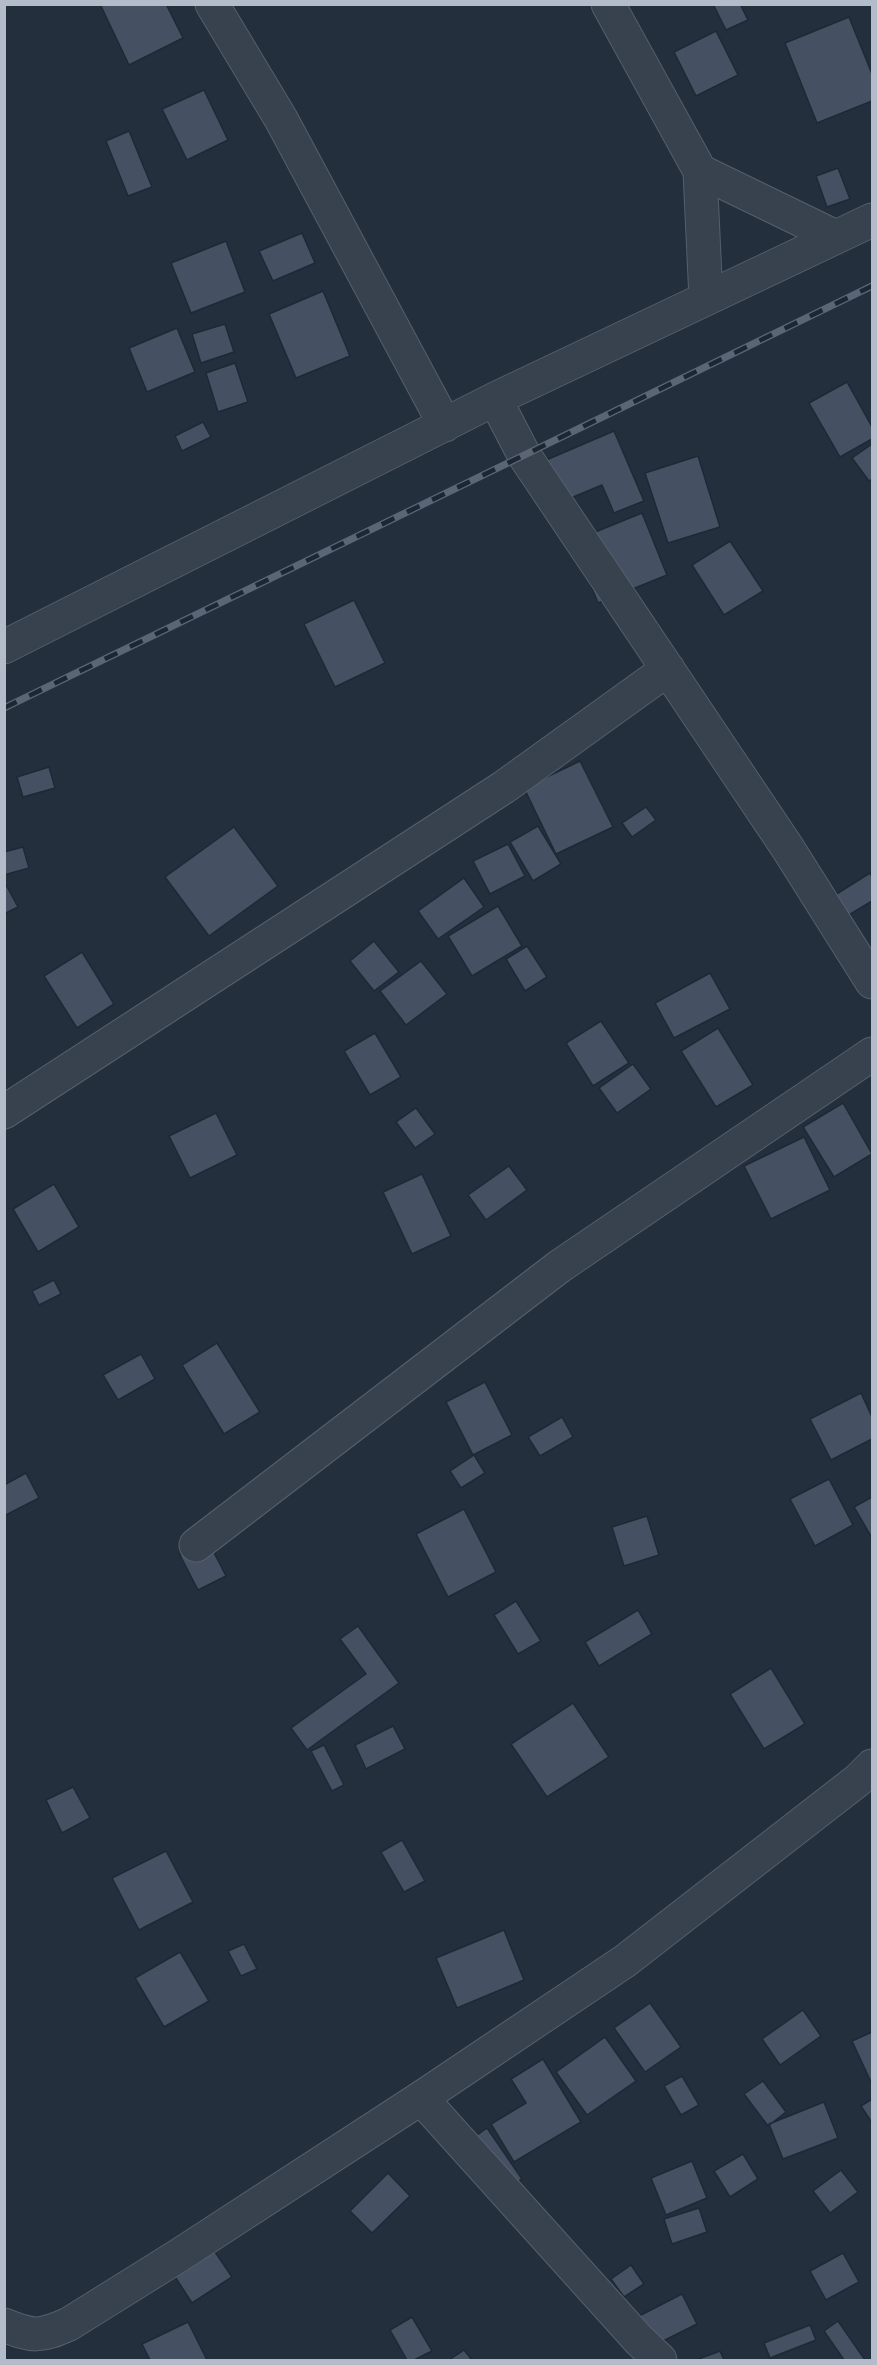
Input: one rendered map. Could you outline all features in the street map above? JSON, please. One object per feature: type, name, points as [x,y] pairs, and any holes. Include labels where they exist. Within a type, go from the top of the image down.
[{"type":"street","points":[[212,4],[281,119],[445,425]]},
{"type":"street","points":[[608,4],[700,171],[705,299]]},
{"type":"street","points":[[700,171],[836,237]]},
{"type":"street","points":[[4,647],[495,399],[873,220]]},
{"type":"street","points":[[495,399],[524,455],[787,847],[873,982]]},
{"type":"street","points":[[4,1112],[504,787],[668,669]]},
{"type":"street","points":[[195,1545],[560,1266],[873,1054]]},
{"type":"street","points":[[4,2325],[28,2335],[49,2333],[69,2324],[178,2256],[421,2098],[624,1961],[873,1766]]},
{"type":"street","points":[[421,2098],[660,2361]]},
{"type":"building","points":[[100,4],[166,4],[183,38],[129,65]]},
{"type":"building","points":[[713,4],[740,4],[748,20],[726,30]]},
{"type":"building","points":[[849,17],[872,74],[872,101],[817,123],[785,43]]},
{"type":"building","points":[[716,31],[738,75],[696,96],[674,52]]},
{"type":"building","points":[[204,90],[228,140],[187,160],[162,109]]},
{"type":"building","points":[[129,131],[152,187],[128,196],[106,141]]},
{"type":"building","points":[[838,168],[850,199],[827,207],[816,176]]},
{"type":"building","points":[[302,233],[315,263],[273,281],[259,251]]},
{"type":"building","points":[[226,241],[245,292],[191,313],[171,263]]},
{"type":"building","points":[[323,291],[350,356],[296,378],[269,314]]},
{"type":"building","points":[[225,324],[234,352],[201,363],[192,334]]},
{"type":"building","points":[[177,328],[195,372],[147,392],[129,348]]},
{"type":"building","points":[[235,363],[248,402],[218,412],[206,373]]},
{"type":"building","points":[[847,382],[872,427],[872,439],[840,457],[809,403]]},
{"type":"building","points":[[203,422],[211,437],[182,451],[175,436]]},
{"type":"building","points":[[614,431],[644,501],[614,513],[602,485],[554,505],[537,464]]},
{"type":"building","points":[[872,444],[872,479],[869,481],[852,458]]},
{"type":"building","points":[[698,456],[720,527],[668,543],[645,473]]},
{"type":"building","points":[[642,513],[667,575],[598,603],[573,541]]},
{"type":"building","points":[[730,541],[763,591],[724,615],[692,565]]},
{"type":"building","points":[[354,600],[385,663],[335,687],[304,624]]},
{"type":"building","points":[[580,761],[613,827],[556,854],[524,788]]},
{"type":"building","points":[[49,767],[55,788],[23,797],[17,777]]},
{"type":"building","points":[[646,807],[656,820],[632,837],[622,823]]},
{"type":"building","points":[[538,826],[561,864],[533,881],[510,842]]},
{"type":"building","points":[[234,827],[278,886],[209,936],[165,877]]},
{"type":"building","points":[[508,844],[525,876],[490,894],[473,861]]},
{"type":"building","points":[[23,847],[29,868],[4,875],[4,852]]},
{"type":"building","points":[[870,873],[872,901],[839,921],[827,900]]},
{"type":"building","points":[[464,878],[484,907],[438,939],[418,911]]},
{"type":"building","points":[[6,885],[18,907],[4,914],[4,886]]},
{"type":"building","points":[[498,906],[522,946],[472,976],[448,936]]},
{"type":"building","points":[[374,941],[399,972],[374,991],[350,961]]},
{"type":"building","points":[[527,946],[547,977],[525,991],[506,959]]},
{"type":"building","points":[[82,952],[114,1004],[77,1028],[44,976]]},
{"type":"building","points":[[421,961],[447,994],[406,1025],[380,991]]},
{"type":"building","points":[[710,973],[730,1009],[674,1038],[655,1003]]},
{"type":"building","points":[[601,1021],[629,1063],[593,1086],[566,1043]]},
{"type":"building","points":[[718,1028],[753,1085],[716,1107],[681,1051]]},
{"type":"building","points":[[375,1033],[401,1077],[370,1095],[344,1051]]},
{"type":"building","points":[[633,1064],[651,1089],[617,1113],[599,1088]]},
{"type":"building","points":[[843,1103],[872,1154],[834,1177],[803,1127]]},
{"type":"building","points":[[416,1108],[435,1134],[415,1148],[396,1122]]},
{"type":"building","points":[[216,1113],[237,1155],[190,1178],[169,1136]]},
{"type":"building","points":[[804,1137],[830,1190],[771,1219],[744,1166]]},
{"type":"building","points":[[509,1166],[527,1190],[486,1220],[468,1195]]},
{"type":"building","points":[[422,1174],[451,1236],[412,1254],[383,1192]]},
{"type":"building","points":[[54,1184],[79,1227],[38,1252],[13,1209]]},
{"type":"building","points":[[54,1280],[61,1294],[39,1305],[32,1291]]},
{"type":"building","points":[[217,1343],[260,1412],[224,1434],[182,1365]]},
{"type":"building","points":[[141,1354],[155,1379],[118,1400],[103,1375]]},
{"type":"building","points":[[485,1382],[512,1435],[473,1455],[446,1402]]},
{"type":"building","points":[[861,1393],[872,1417],[872,1439],[831,1460],[810,1419]]},
{"type":"building","points":[[562,1417],[573,1437],[540,1456],[528,1437]]},
{"type":"building","points":[[474,1455],[485,1473],[461,1488],[450,1471]]},
{"type":"building","points":[[26,1473],[39,1498],[4,1516],[4,1485]]},
{"type":"building","points":[[829,1479],[853,1525],[815,1546],[790,1499]]},
{"type":"building","points":[[872,1497],[872,1538],[854,1507]]},
{"type":"building","points":[[464,1509],[496,1572],[448,1597],[416,1534]]},
{"type":"building","points":[[647,1516],[659,1555],[624,1566],[612,1527]]},
{"type":"building","points":[[208,1541],[226,1576],[198,1590],[180,1555]]},
{"type":"building","points":[[516,1601],[541,1641],[518,1654],[494,1615]]},
{"type":"building","points":[[638,1610],[652,1634],[599,1666],[585,1642]]},
{"type":"building","points":[[358,1626],[399,1683],[307,1750],[291,1728],[366,1674],[340,1639]]},
{"type":"building","points":[[771,1668],[805,1724],[764,1749],[730,1694]]},
{"type":"building","points":[[573,1703],[609,1757],[547,1797],[511,1744]]},
{"type":"building","points":[[393,1726],[405,1749],[366,1769],[355,1745]]},
{"type":"building","points":[[324,1745],[344,1785],[332,1791],[311,1751]]},
{"type":"building","points":[[73,1787],[90,1818],[62,1833],[46,1800]]},
{"type":"building","points":[[402,1840],[425,1881],[404,1892],[381,1852]]},
{"type":"building","points":[[166,1851],[193,1902],[139,1930],[112,1878]]},
{"type":"building","points":[[504,1930],[524,1980],[457,2008],[436,1958]]},
{"type":"building","points":[[244,1944],[257,1969],[241,1976],[228,1951]]},
{"type":"building","points":[[180,1952],[209,2001],[164,2027],[135,1978]]},
{"type":"building","points":[[650,2003],[681,2047],[645,2072],[614,2028]]},
{"type":"building","points":[[803,2010],[821,2036],[780,2065],[762,2039]]},
{"type":"building","points":[[872,2032],[872,2082],[871,2082],[852,2041]]},
{"type":"building","points":[[605,2037],[636,2081],[587,2115],[556,2072]]},
{"type":"building","points":[[543,2059],[581,2122],[514,2162],[491,2124],[526,2103],[511,2079]]},
{"type":"building","points":[[682,2076],[699,2105],[681,2115],[664,2086]]},
{"type":"building","points":[[763,2081],[786,2112],[768,2126],[744,2094]]},
{"type":"building","points":[[872,2099],[872,2123],[861,2106]]},
{"type":"building","points":[[824,2102],[838,2138],[783,2159],[769,2124]]},
{"type":"building","points":[[487,2128],[522,2179],[500,2193],[466,2143]]},
{"type":"building","points":[[743,2154],[758,2179],[730,2197],[714,2171]]},
{"type":"building","points":[[692,2161],[707,2198],[666,2215],[651,2178]]},
{"type":"building","points":[[841,2170],[858,2192],[830,2213],[813,2191]]},
{"type":"building","points":[[388,2173],[410,2196],[372,2233],[350,2211]]},
{"type":"building","points":[[699,2208],[707,2232],[672,2244],[664,2219]]},
{"type":"building","points":[[209,2243],[232,2277],[192,2303],[170,2269]]},
{"type":"building","points":[[843,2253],[859,2282],[826,2300],[810,2271]]},
{"type":"building","points":[[631,2265],[644,2284],[624,2297],[611,2279]]},
{"type":"building","points":[[682,2294],[697,2324],[653,2346],[639,2316]]},
{"type":"building","points":[[412,2317],[432,2351],[414,2360],[407,2360],[390,2330]]},
{"type":"building","points":[[838,2321],[865,2360],[844,2360],[824,2331]]},
{"type":"building","points":[[188,2322],[207,2360],[150,2360],[142,2344]]},
{"type":"building","points":[[810,2325],[816,2340],[770,2358],[764,2343]]},
{"type":"building","points":[[464,2350],[472,2360],[449,2360]]},
{"type":"building","points":[[720,2351],[724,2360],[696,2360]]},
{"type":"railway","points":[[4,708],[872,286]]}]
